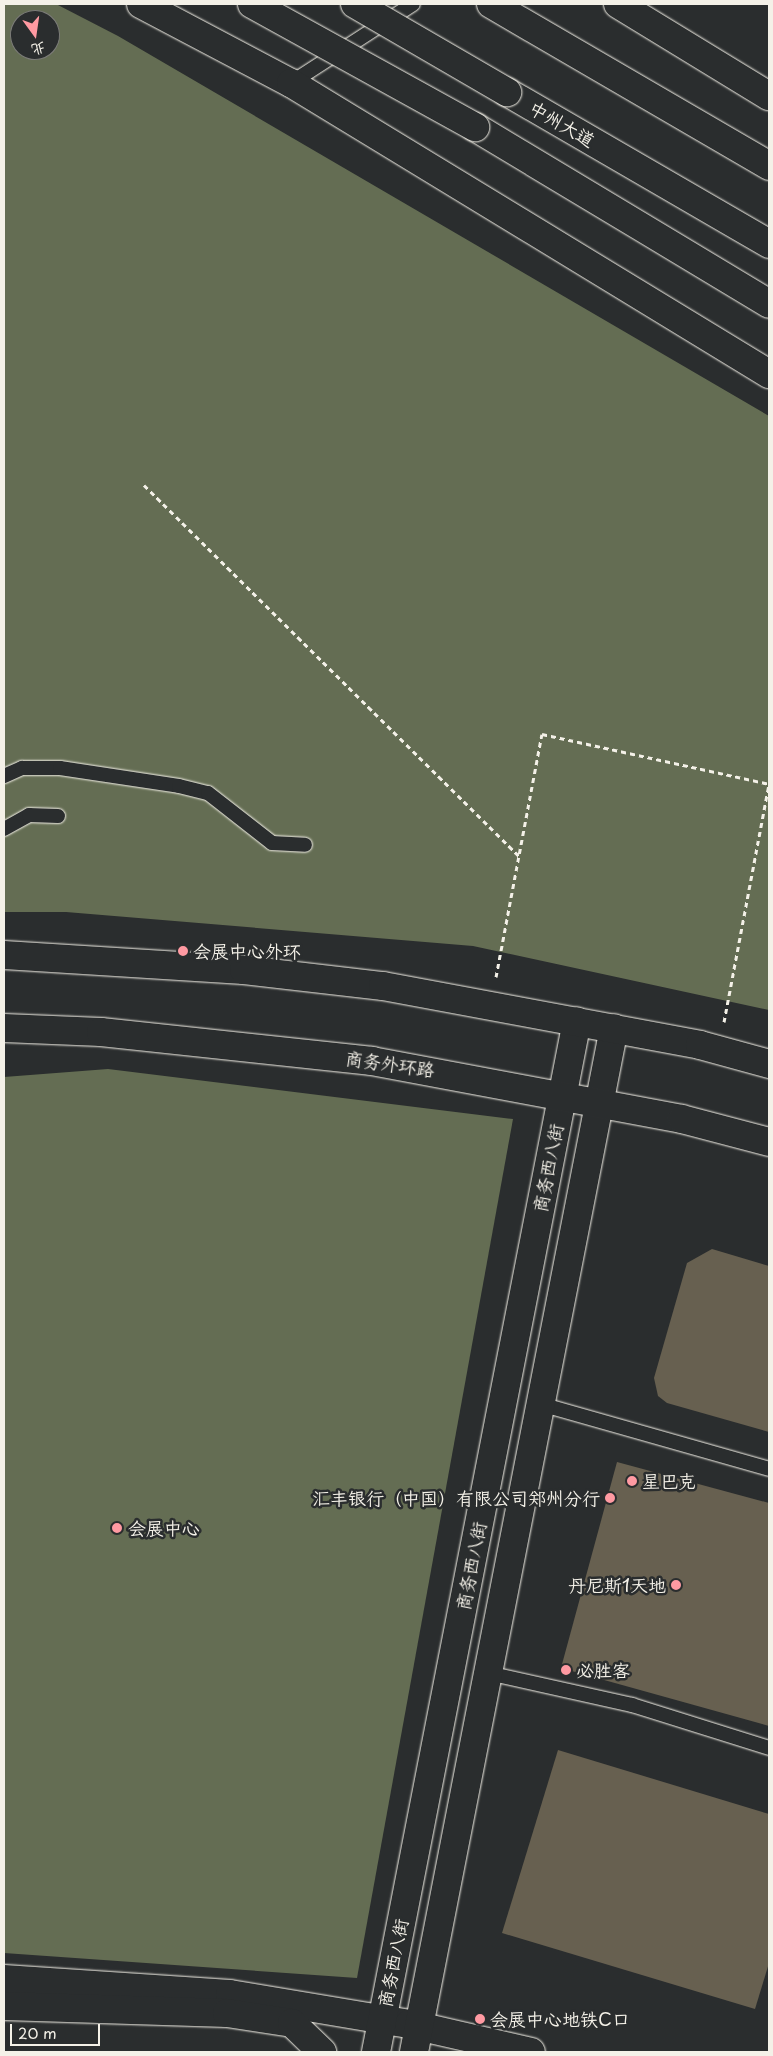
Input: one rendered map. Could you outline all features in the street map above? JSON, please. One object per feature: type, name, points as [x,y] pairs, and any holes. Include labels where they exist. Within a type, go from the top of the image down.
[{"type":"main road","points":[[141,4],[291,83],[769,374]]},
{"type":"main road","points":[[252,4],[474,128],[769,304]]},
{"type":"main road","name":"中州大道","points":[[356,4],[769,244]]},
{"type":"main road","points":[[618,4],[769,96]]},
{"type":"main road","points":[[493,5],[769,166]]},
{"type":"main road","points":[[4,955],[244,970],[491,1004],[719,1050],[769,1064]]},
{"type":"main road","name":"商务西八街","points":[[376,2052],[577,1021]]},
{"type":"main road","name":"商务外环路","points":[[4,1028],[101,1032],[372,1061],[600,1102],[769,1142]]},
{"type":"main road","points":[[416,2039],[614,1028]]},
{"type":"main road","points":[[4,1979],[230,1994],[382,2019],[416,2039],[531,2052]]},
{"type":"main road","points":[[4,2006],[227,2013],[292,2023],[322,2052]]},
{"type":"lane","points":[[291,83],[413,4]]},
{"type":"lane","points":[[4,776],[22,768],[60,768],[179,786],[208,793],[272,843],[305,845]]},
{"type":"lane","points":[[4,828],[28,815],[58,816]]},
{"type":"lane","points":[[540,1404],[769,1469]]},
{"type":"lane","points":[[488,1674],[632,1705],[769,1748]]},
{"type":"path","points":[[144,485],[519,856]]},
{"type":"path","points":[[491,1004],[542,734],[769,783],[719,1050]]},
{"type":"green space","points":[[4,4],[56,4],[118,36],[769,416],[769,1010],[473,946],[66,912],[4,912]]},
{"type":"green space","points":[[108,1069],[513,1119],[357,1978],[4,1953],[4,1077]]},
{"type":"building","points":[[712,1249],[769,1266],[769,1432],[667,1403],[658,1396],[654,1378],[687,1263]]},
{"type":"building","name":"丹尼斯1天地","points":[[617,1462],[769,1503],[769,1726],[561,1668]]},
{"type":"building","points":[[558,1750],[769,1814],[769,1963],[755,2009],[502,1933]]},
{"type":"place","name":"会展中心外环","points":[[183,951]]},
{"type":"place","name":"星巴克","points":[[632,1481]]},
{"type":"place","name":"汇丰银行（中国）有限公司郑州分行","points":[[610,1498]]},
{"type":"place","name":"会展中心","points":[[117,1528]]},
{"type":"place","name":"丹尼斯1天地","points":[[676,1585]]},
{"type":"place","name":"必胜客","points":[[566,1670]]},
{"type":"place","name":"会展中心地铁C口","points":[[480,2019]]}]
